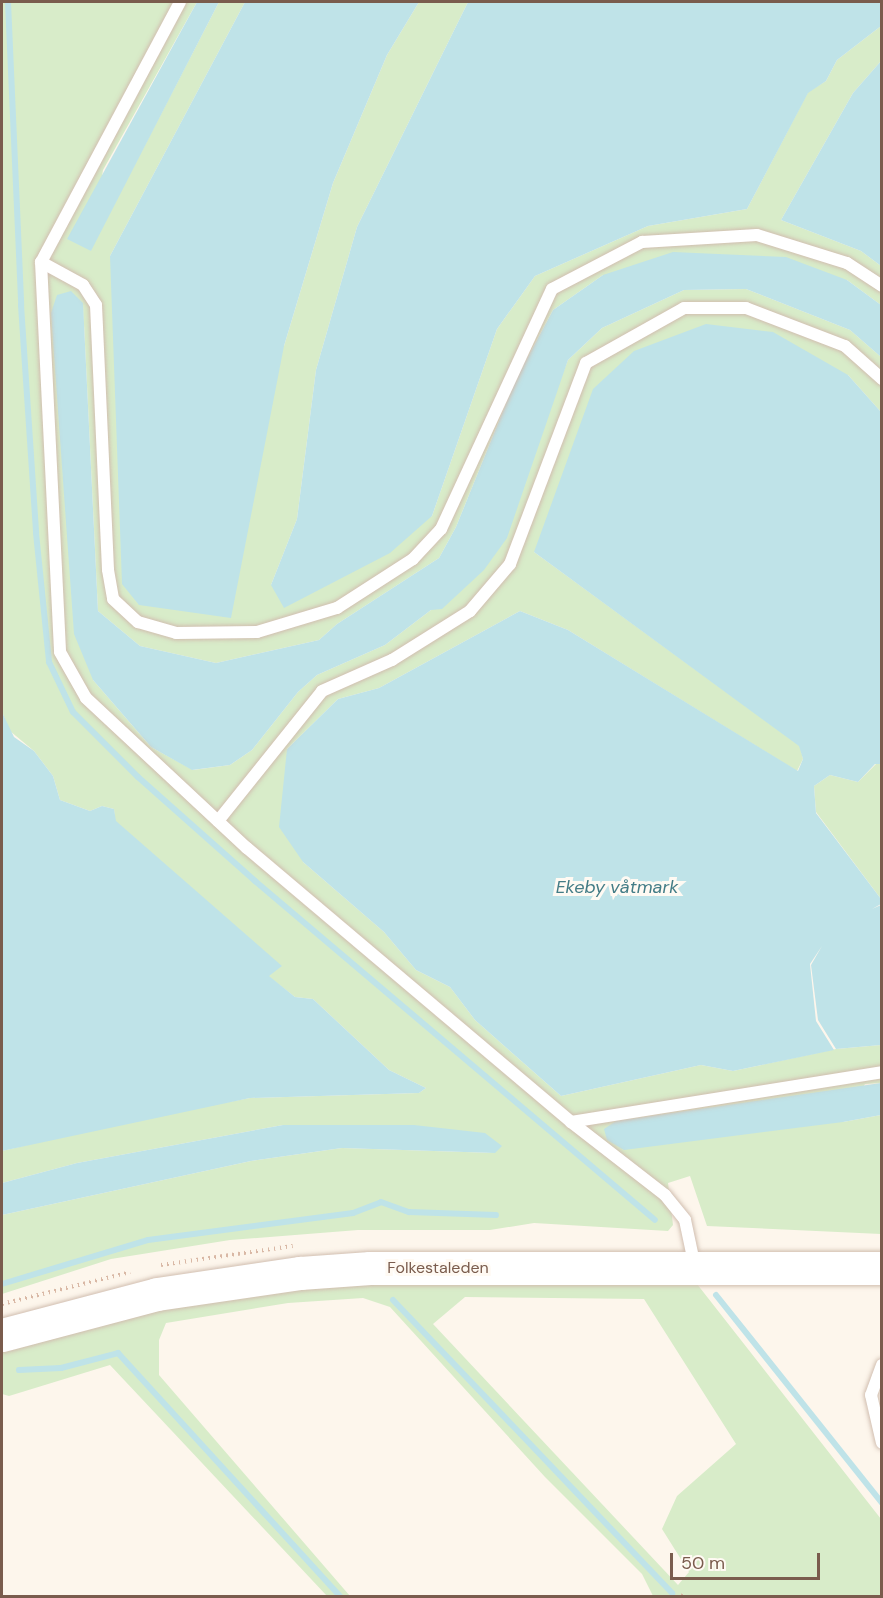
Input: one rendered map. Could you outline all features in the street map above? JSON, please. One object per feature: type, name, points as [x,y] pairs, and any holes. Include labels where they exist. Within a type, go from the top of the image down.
[{"type":"main road","name":"Folkestaleden","points":[[2,1335],[157,1294],[300,1273],[370,1268],[882,1268]]},
{"type":"lane","points":[[180,2],[40,262],[60,652],[86,698],[218,821],[571,1122],[665,1196],[685,1220],[695,1267]]},
{"type":"lane","points":[[40,262],[83,285],[96,305],[108,570],[113,599],[138,622],[176,633],[257,632],[337,608],[413,559],[441,529],[552,289],[642,242],[757,235],[847,263],[882,286]]},
{"type":"lane","points":[[218,821],[322,691],[392,660],[470,611],[510,564],[586,363],[684,308],[746,308],[845,346],[882,379]]},
{"type":"lane","points":[[571,1122],[882,1072]]},
{"type":"lane","points":[[882,1365],[871,1395],[882,1443]]},
{"type":"green space","points":[[2,2],[197,2],[103,170],[90,251],[219,2],[245,2],[110,256],[284,346],[333,183],[387,55],[419,2],[468,2],[357,227],[316,370],[297,519],[271,585],[432,516],[497,329],[535,276],[648,226],[747,209],[808,92],[826,81],[837,60],[881,26],[881,61],[853,93],[781,220],[861,251],[881,266],[881,305],[847,280],[603,275],[553,310],[516,379],[456,527],[439,558],[337,624],[319,640],[216,663],[140,646],[98,611],[83,303],[93,680],[151,747],[193,770],[230,765],[252,750],[298,692],[317,675],[385,645],[431,610],[556,391],[568,360],[602,328],[684,290],[746,289],[850,330],[881,357],[881,412],[848,375],[534,552],[800,746],[803,759],[797,771],[568,630],[520,611],[379,688],[338,699],[287,749],[303,862],[384,932],[416,970],[450,987],[475,1020],[561,1096],[701,1065],[733,1071],[836,1049],[881,1045],[881,1083],[865,1084],[843,1122],[881,1115],[881,1234],[707,1226],[690,1176],[668,1183],[673,1225],[668,1231],[534,1223],[490,1230],[358,1230],[230,1240],[111,1259],[2,1294],[2,1215],[251,1161],[342,1148],[495,1153],[283,1125],[77,1163],[2,1183],[2,1151],[133,1120],[250,1098],[419,1093],[426,1088],[389,1070],[313,999],[295,997],[268,976],[281,966],[115,821],[114,809],[102,806],[90,811],[60,800],[53,776],[34,751],[10,731],[2,712]]},
{"type":"green space","points":[[876,764],[881,764],[881,899],[816,812],[814,786],[830,775],[858,782]]},
{"type":"green space","points":[[355,1284],[697,1284],[881,1519],[881,1596],[653,1596],[642,1574],[545,1477],[390,1307],[363,1298],[288,1303],[166,1323],[159,1340],[159,1375],[350,1596],[327,1596],[110,1365],[9,1396],[2,1394],[2,1350],[103,1319],[245,1294]],"holes":[[[465,1297],[644,1299],[736,1444],[677,1496],[662,1529],[689,1572],[678,1585],[433,1324]]]},
{"type":"water","points":[[197,2],[219,2],[91,251],[67,239]]},
{"type":"water","points":[[245,2],[419,2],[387,55],[333,183],[284,346],[231,618],[139,605],[122,584],[110,256]]},
{"type":"water","points":[[468,2],[881,2],[881,26],[837,60],[826,81],[808,93],[747,209],[648,226],[535,276],[497,329],[432,516],[390,553],[284,608],[271,585],[297,519],[316,370],[357,227]]},
{"type":"water","points":[[881,61],[881,266],[861,251],[781,220],[853,93]]},
{"type":"water","points":[[673,252],[786,257],[847,280],[881,305],[881,357],[850,330],[746,289],[684,290],[602,328],[568,360],[507,538],[484,570],[442,609],[431,610],[385,645],[317,675],[298,692],[252,750],[230,765],[192,770],[151,747],[93,680],[74,634],[51,313],[57,295],[71,291],[83,303],[98,611],[140,646],[216,663],[319,640],[337,624],[439,558],[456,527],[516,379],[553,310],[603,275]]},
{"type":"water","name":"Ekeby våtmark","points":[[706,324],[773,332],[848,375],[881,412],[881,764],[875,764],[858,782],[830,775],[814,786],[816,813],[881,899],[881,904],[872,909],[881,905],[881,1045],[836,1049],[818,1020],[811,965],[822,946],[810,964],[816,1021],[834,1050],[733,1071],[701,1065],[561,1096],[475,1020],[450,987],[416,970],[384,932],[303,862],[279,827],[287,749],[338,699],[379,688],[520,611],[568,630],[798,771],[803,759],[799,746],[534,552],[593,389],[634,351]]},
{"type":"water","points":[[2,712],[14,737],[34,751],[53,776],[60,800],[90,811],[102,806],[114,809],[116,821],[282,966],[269,976],[295,997],[313,999],[389,1070],[426,1088],[419,1093],[250,1098],[2,1151]]},
{"type":"water","points":[[881,1083],[881,1115],[843,1122],[624,1150],[607,1140],[604,1129],[616,1121]]},
{"type":"water","points":[[283,1125],[414,1125],[485,1133],[502,1146],[495,1153],[342,1148],[251,1161],[2,1215],[2,1183],[77,1163]]},
{"type":"waterway","points":[[8,2],[21,305],[36,533],[49,662],[73,712],[138,777],[255,881],[655,1220]]},
{"type":"waterway","points":[[2,1284],[148,1240],[353,1213],[381,1202],[409,1212],[496,1215]]},
{"type":"waterway","points":[[716,1295],[882,1503]]},
{"type":"waterway","points":[[393,1300],[672,1593]]},
{"type":"waterway","points":[[19,1370],[61,1368],[118,1353],[340,1596]]}]
